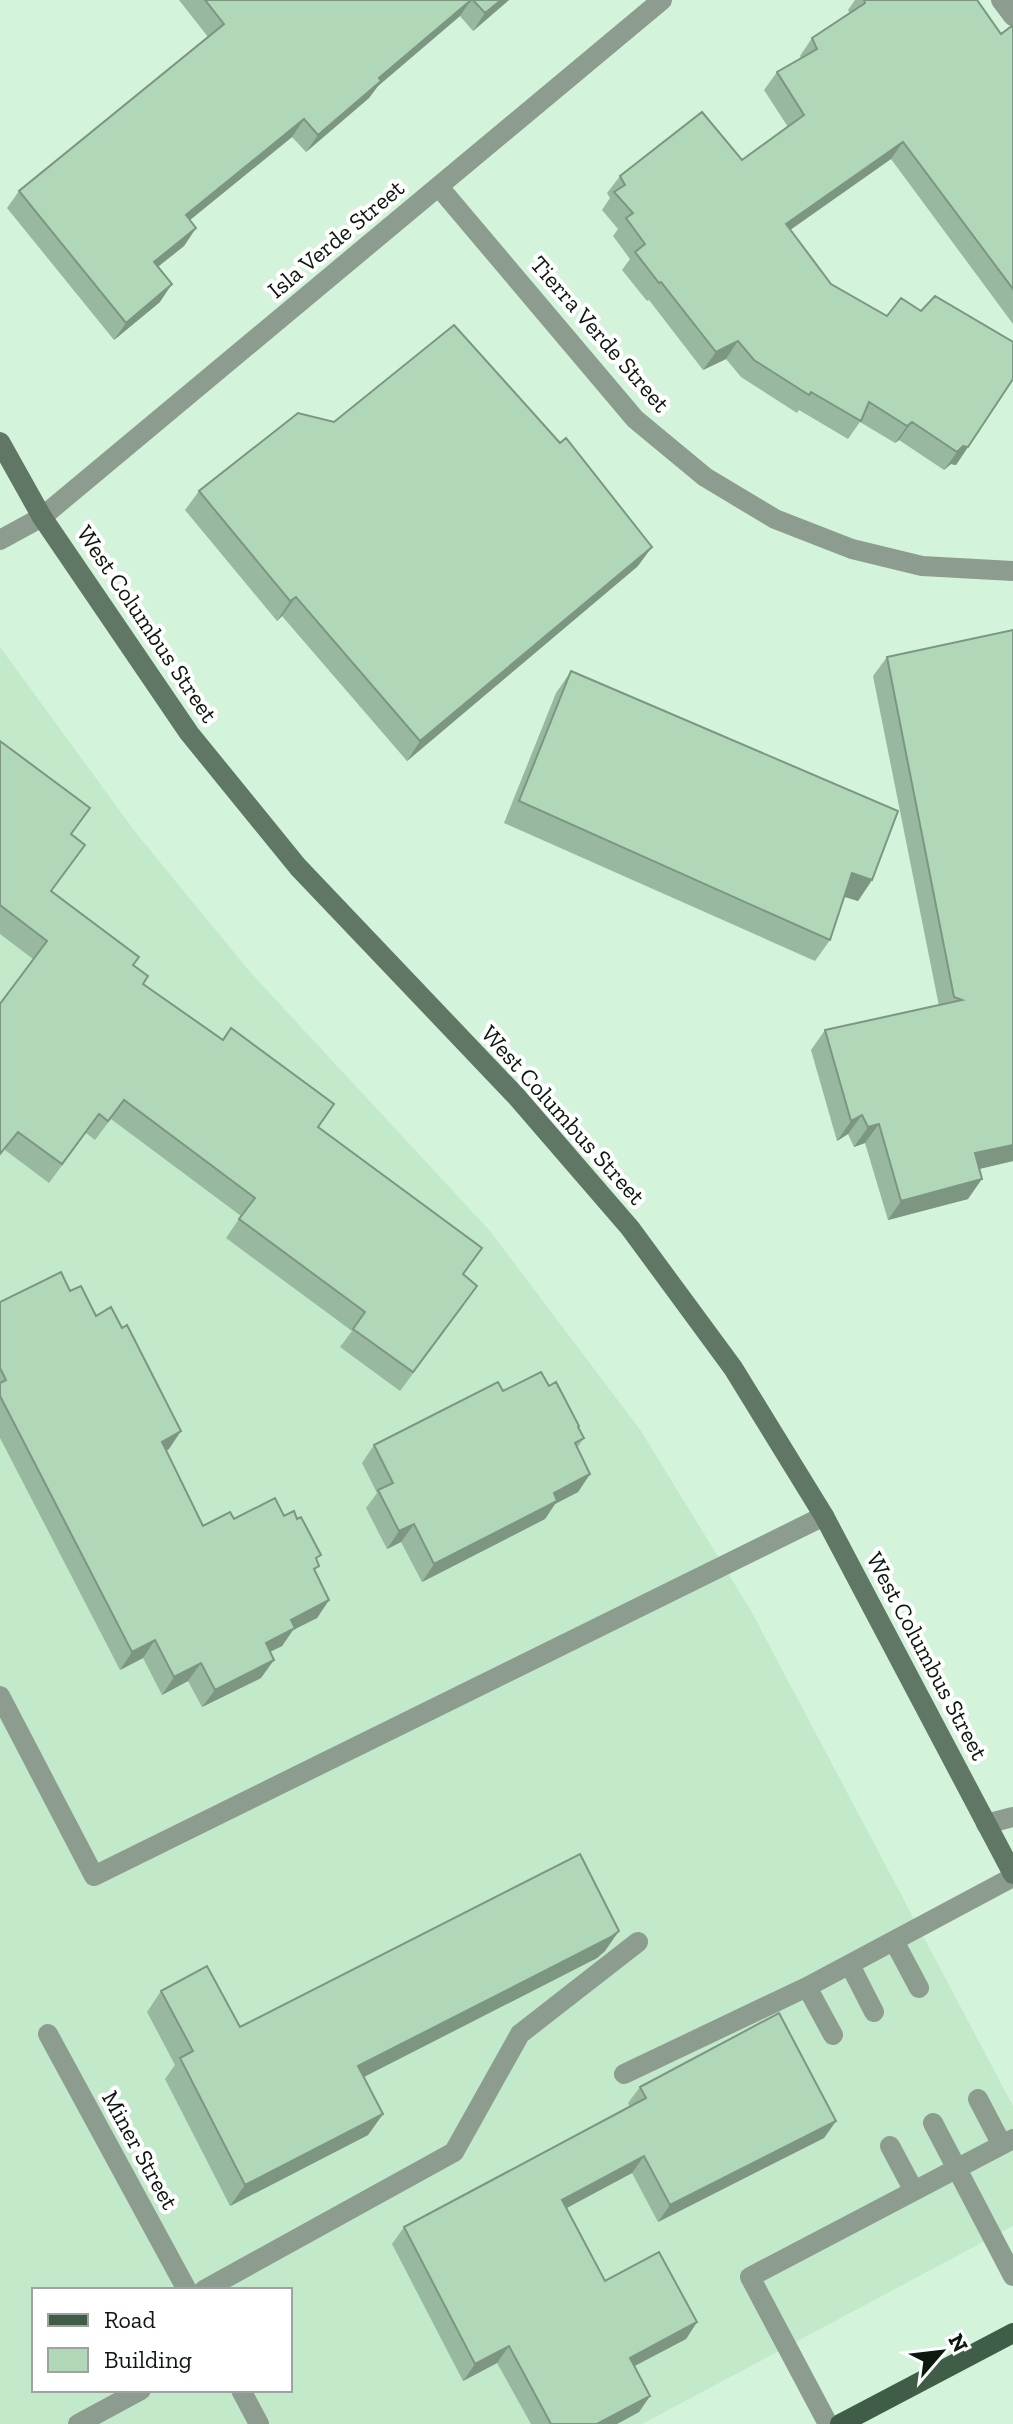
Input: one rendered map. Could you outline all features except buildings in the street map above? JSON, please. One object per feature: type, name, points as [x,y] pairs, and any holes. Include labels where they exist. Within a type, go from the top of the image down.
[{"type":"main road","name":"West Columbus Street","points":[[0,442],[42,517],[189,733],[298,867],[516,1096],[630,1228],[733,1368],[824,1516],[1013,1876]]},
{"type":"main road","points":[[840,2424],[1013,2333]]},
{"type":"street","name":"Isla Verde Street","points":[[0,540],[42,517],[662,0]]},
{"type":"street","points":[[1001,0],[1013,16]]},
{"type":"street","name":"Tierra Verde Street","points":[[439,187],[635,419],[705,477],[775,519],[852,549],[922,566],[1013,571]]},
{"type":"street","points":[[0,1696],[94,1876],[824,1516]]},
{"type":"street","points":[[986,1824],[1013,1817]]},
{"type":"street","points":[[624,2074],[807,1987],[1013,1876]]},
{"type":"street","points":[[894,1941],[919,1988]]},
{"type":"street","points":[[208,2288],[454,2152],[520,2034],[638,1942]]},
{"type":"street","points":[[850,1965],[874,2012]]},
{"type":"street","points":[[807,1987],[833,2035]]},
{"type":"street","name":"Miner Street","points":[[48,2034],[186,2288]]},
{"type":"street","points":[[828,2424],[750,2277],[1007,2142],[978,2099]]},
{"type":"street","points":[[933,2123],[1013,2276]]},
{"type":"street","points":[[890,2146],[914,2191]]},
{"type":"street","points":[[78,2424],[137,2392]]},
{"type":"street","points":[[242,2392],[259,2424]]},
{"type":"shaded area","points":[[0,647],[136,833],[250,972],[490,1231],[641,1431],[750,1609],[1013,2106],[1013,2226],[642,2424],[0,2424]]}]
